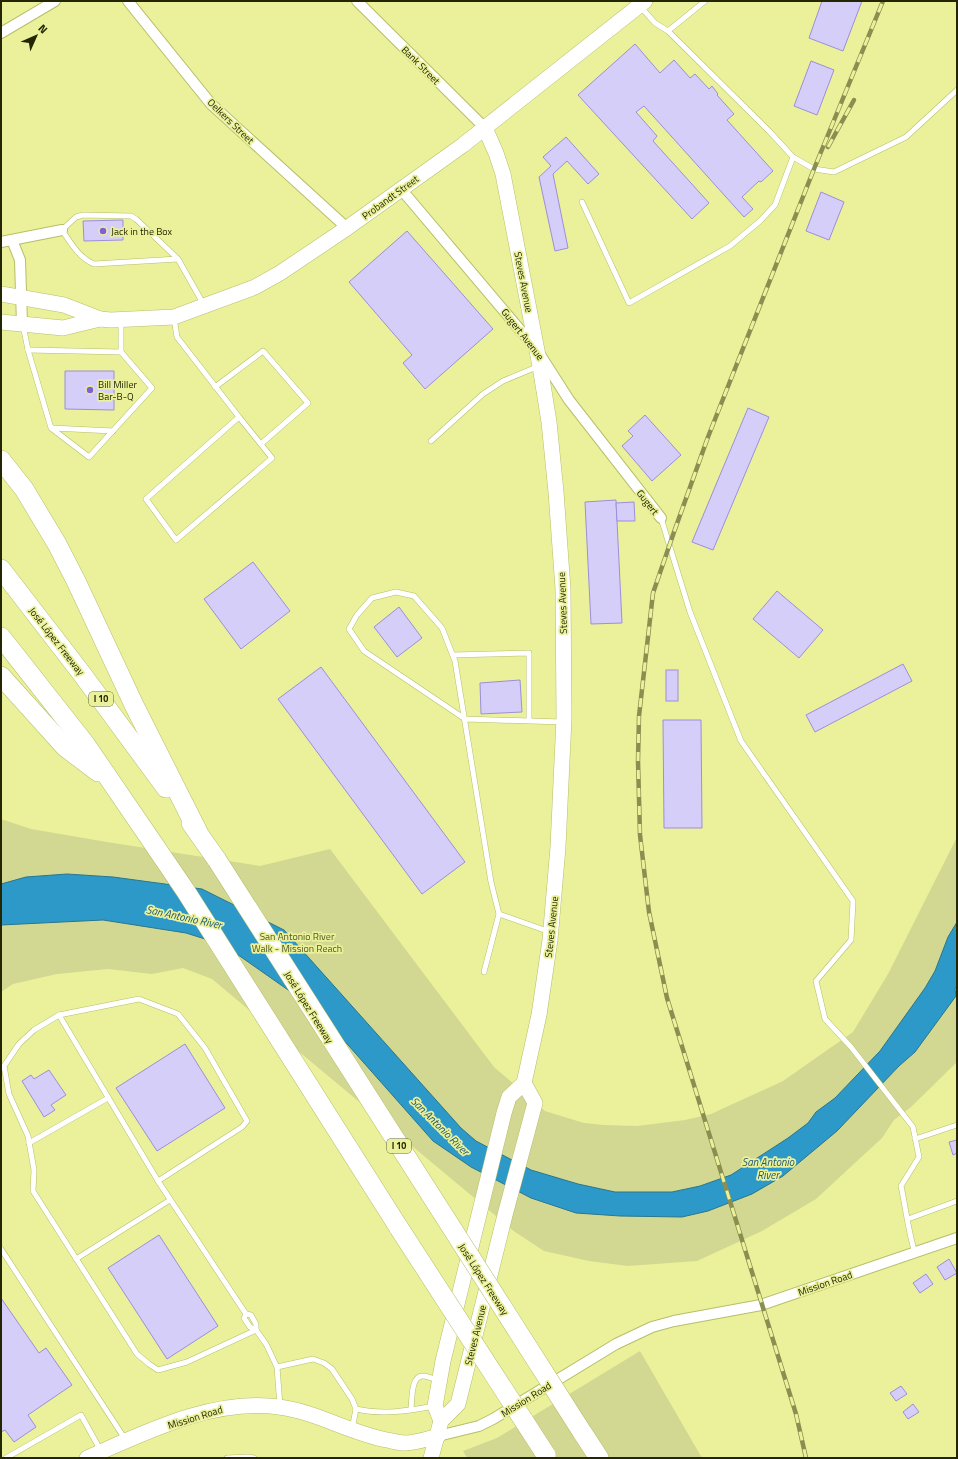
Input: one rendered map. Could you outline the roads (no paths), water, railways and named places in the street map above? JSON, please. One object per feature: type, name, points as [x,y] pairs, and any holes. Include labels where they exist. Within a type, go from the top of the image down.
[{"type":"highway","points":[[1,460],[24,489],[57,544],[134,705],[198,832]]},
{"type":"highway","name":"José López Freeway","points":[[1,569],[82,674],[217,860],[598,1458]]},
{"type":"highway","points":[[1,637],[86,745],[185,890],[399,1228],[547,1457]]},
{"type":"highway","points":[[1,676],[65,747],[112,783]]},
{"type":"main road","name":"Probandt Street","points":[[1,322],[63,328],[100,319],[121,320],[174,317],[254,287],[310,254],[485,128],[642,3]]},
{"type":"main road","name":"Steves Avenue","points":[[441,1421],[458,1404],[504,1215],[535,1102],[524,1083],[539,1015],[551,932],[558,847],[564,722],[562,574],[549,422],[540,366],[503,174],[485,128]]},
{"type":"main road","name":"Probandt Street","points":[[1,294],[64,305],[100,319]]},
{"type":"main road","points":[[431,1458],[441,1421],[435,1406],[443,1361],[504,1113],[509,1097],[524,1083]]},
{"type":"main road","name":"Mission Road","points":[[88,1458],[178,1420],[219,1408],[240,1406],[258,1405],[300,1411],[378,1438],[404,1443],[438,1436]]},
{"type":"street","points":[[1,33],[55,1]]},
{"type":"street","name":"Oelkers Street","points":[[128,1],[211,104],[347,228]]},
{"type":"street","name":"Bank Street","points":[[357,1],[485,128]]},
{"type":"street","name":"Gugert Avenue","points":[[401,189],[537,350],[569,400],[636,486]]},
{"type":"street","points":[[1,242],[62,230]]},
{"type":"street","points":[[12,240],[20,260],[22,324]]},
{"type":"street","name":"Gugert","points":[[636,486],[661,518]]},
{"type":"street","name":"Mission Road","points":[[438,1436],[478,1426],[493,1419],[616,1344],[652,1326],[761,1305],[957,1238]]},
{"type":"lane","points":[[668,31],[705,1]]},
{"type":"lane","points":[[642,3],[655,23],[668,31],[769,131],[793,158],[814,169],[834,172],[906,137],[957,90]]},
{"type":"lane","points":[[582,202],[629,303],[730,246],[760,221],[775,204],[793,158]]},
{"type":"lane","points":[[178,259],[94,264],[82,257],[62,230],[76,217],[83,215],[131,216],[178,259],[204,306]]},
{"type":"lane","points":[[174,317],[177,337],[272,458],[176,540],[146,499],[239,417]]},
{"type":"lane","points":[[22,324],[28,350],[51,428],[89,457],[152,388],[121,352],[121,320]]},
{"type":"lane","points":[[28,350],[121,352]]},
{"type":"lane","points":[[215,387],[263,351],[308,403],[261,444]]},
{"type":"lane","points":[[431,441],[483,394],[503,381],[540,366]]},
{"type":"lane","points":[[51,428],[113,431]]},
{"type":"lane","points":[[661,518],[690,612],[741,741],[853,901],[851,940],[816,980],[825,1019],[851,1047],[913,1127],[919,1157],[901,1186],[908,1219],[909,1235],[916,1253]]},
{"type":"lane","points":[[484,972],[498,914],[491,882],[465,718],[453,655],[442,628],[414,596],[396,592],[372,598],[357,616],[349,630],[364,651],[465,718],[564,722]]},
{"type":"lane","points":[[453,655],[529,653],[529,720]]},
{"type":"lane","points":[[498,914],[551,932]]},
{"type":"lane","points":[[158,1181],[242,1127],[247,1121],[204,1048],[178,1014],[139,999],[59,1015],[34,1030],[19,1044],[4,1066],[10,1094],[28,1136],[34,1170],[33,1191],[137,1354],[158,1370],[187,1362],[256,1330]]},
{"type":"lane","points":[[59,1015],[158,1181],[246,1314],[244,1318],[250,1327],[256,1330],[266,1344],[277,1367],[280,1407]]},
{"type":"lane","points":[[29,1143],[108,1098]]},
{"type":"lane","points":[[916,1139],[957,1125]]},
{"type":"lane","points":[[76,1259],[170,1200]]},
{"type":"lane","points":[[908,1219],[957,1201]]},
{"type":"lane","points":[[1,1249],[126,1441]]},
{"type":"lane","points":[[277,1367],[314,1359],[324,1363],[332,1369],[352,1399],[356,1409],[352,1430]]},
{"type":"lane","points":[[411,1409],[414,1383],[419,1376],[440,1381]]},
{"type":"lane","points":[[356,1409],[382,1413],[435,1406]]},
{"type":"lane","points":[[6,1458],[82,1415],[101,1452]]},
{"type":"lane","points":[[226,1458],[254,1458]]},
{"type":"water","name":"San Antonio River","points":[[67,874],[113,877],[202,889],[284,930],[461,1128],[476,1141],[531,1170],[578,1184],[615,1192],[672,1192],[700,1186],[731,1175],[788,1138],[808,1123],[816,1112],[835,1098],[880,1051],[925,988],[935,971],[948,937],[957,922],[956,996],[915,1052],[899,1066],[837,1131],[783,1176],[752,1194],[708,1211],[682,1217],[620,1216],[576,1213],[531,1198],[471,1167],[433,1141],[318,1011],[224,945],[186,933],[103,920],[1,925],[1,884],[26,877]]},
{"type":"railway","points":[[806,1458],[796,1414],[667,998],[649,912],[640,835],[638,761],[639,716],[653,593],[708,437],[814,169],[883,1]]},
{"type":"railway","points":[[828,147],[854,100]]},
{"type":"place","name":"Jack in the Box","points":[[103,231]]},
{"type":"place","name":"Bill Miller Bar-B-Q","points":[[90,390]]},
{"type":"park label","name":"San Antonio River Walk - Mission Reach","points":[[297,942]]}]
